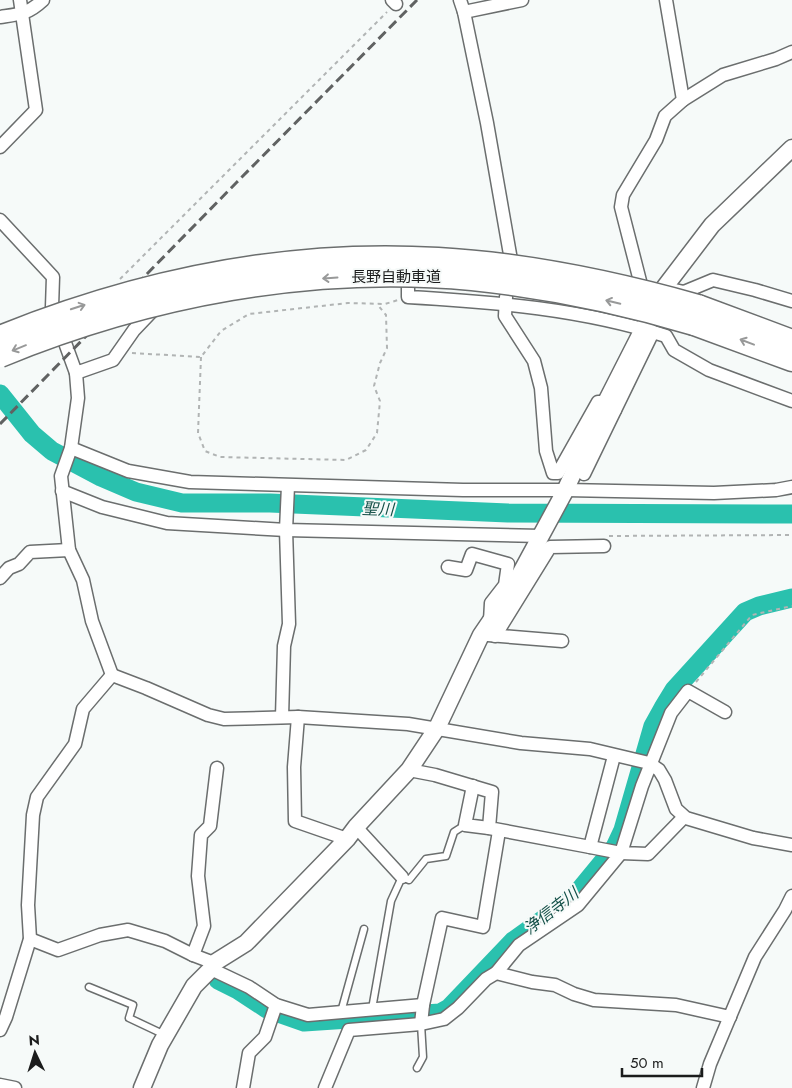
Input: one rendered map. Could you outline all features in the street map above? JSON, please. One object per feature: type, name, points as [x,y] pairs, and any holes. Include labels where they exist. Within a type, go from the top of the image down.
[{"type":"highway","name":"長野自動車道","points":[[0,337],[80,306],[148,287],[243,269],[340,259],[437,259],[536,269],[602,281],[696,315],[792,341]]},
{"type":"highway","name":"長野自動車道","points":[[0,356],[86,323],[151,305],[245,286],[340,277],[414,276],[502,282],[696,315],[792,360]]},
{"type":"street","points":[[0,147],[36,110],[20,0]]},
{"type":"street","points":[[0,16],[22,14],[34,10],[43,0]]},
{"type":"street","points":[[522,0],[462,6],[487,123],[512,260],[504,316],[534,361],[540,388],[546,451],[552,473],[558,473],[598,402],[611,406]]},
{"type":"street","points":[[666,0],[684,100]]},
{"type":"street","points":[[640,281],[621,207],[622,195],[656,140],[665,116],[684,100],[723,74],[776,59],[792,52]]},
{"type":"street","points":[[142,1088],[166,1035],[194,986],[213,966],[246,943],[352,833],[409,770],[437,728],[611,406],[648,330],[664,288],[712,225],[792,148]]},
{"type":"street","points":[[0,220],[53,277],[52,307],[76,373],[78,398],[71,448],[61,476],[69,550],[84,580],[92,621],[112,675],[208,715],[224,719],[298,717],[408,724],[521,743],[590,749],[651,764],[659,770],[665,780],[676,809],[684,817],[753,838],[792,846]]},
{"type":"street","points":[[409,252],[408,297],[505,304],[576,314],[648,330],[666,336],[674,350],[709,370],[792,402]]},
{"type":"street","points":[[76,373],[113,360],[134,330],[190,271],[299,256],[409,252],[468,255],[575,269],[640,281],[684,292],[713,280],[792,301]]},
{"type":"street","points":[[0,330],[52,307]]},
{"type":"street","points":[[584,474],[611,406]]},
{"type":"street","points":[[71,448],[128,471],[190,482],[288,486],[565,491],[714,492],[776,490],[792,487]]},
{"type":"street","points":[[282,717],[284,646],[288,624],[286,530],[288,486]]},
{"type":"street","points":[[62,491],[102,507],[167,523],[286,530],[543,533]]},
{"type":"street","points":[[489,631],[550,548],[602,541]]},
{"type":"street","points":[[0,578],[9,568],[19,564],[30,552],[69,550]]},
{"type":"street","points":[[448,567],[466,570],[472,554],[508,564],[505,585],[491,603],[489,631]]},
{"type":"street","points":[[489,631],[562,641]]},
{"type":"street","points":[[0,1030],[6,1017],[30,939],[28,905],[33,815],[37,797],[75,744],[83,708],[112,675]]},
{"type":"street","points":[[347,1019],[372,1009],[422,1014],[444,1019],[458,1008],[486,979],[496,973],[519,945],[578,905],[620,852],[642,786],[671,713],[688,691],[725,712]]},
{"type":"street","points":[[298,717],[294,767],[294,821],[352,833],[402,877]]},
{"type":"street","points":[[591,847],[614,756]]},
{"type":"street","points":[[193,955],[204,926],[198,876],[201,835],[210,826],[217,768]]},
{"type":"street","points":[[409,770],[492,792],[494,830],[483,927],[442,918],[422,1014]]},
{"type":"street","points":[[473,786],[465,825],[620,852],[648,854],[684,817]]},
{"type":"street","points":[[708,1086],[714,1055],[755,957],[792,896]]},
{"type":"street","points":[[30,939],[58,950],[100,935],[128,930],[165,941],[193,955],[249,987],[274,1010],[347,1019],[422,1014]]},
{"type":"street","points":[[496,973],[532,982],[555,985],[574,994],[594,1000],[676,1005],[730,1017]]},
{"type":"street","points":[[243,1088],[249,1053],[265,1037],[274,1010]]},
{"type":"street","points":[[325,1088],[347,1019]]},
{"type":"street","points":[[0,1085],[15,1088]]},
{"type":"lane","points":[[372,1009],[391,901],[402,877],[409,880],[426,859],[446,856],[454,832],[465,825]]},
{"type":"lane","points":[[347,1019],[364,929]]},
{"type":"lane","points":[[89,987],[133,1005],[129,1018],[166,1035]]},
{"type":"lane","points":[[416,1068],[423,1057],[422,1014]]},
{"type":"path","points":[[116,283],[394,2]]},
{"type":"path","points":[[376,304],[386,315],[387,348],[380,362],[374,386],[380,401],[377,433],[366,450],[346,460],[220,457],[205,451],[198,433],[201,357],[221,331],[249,314],[348,303],[385,304],[408,297]]},
{"type":"path","points":[[119,353],[201,357]]},
{"type":"path","points":[[602,541],[792,535]]},
{"type":"path","points":[[688,691],[752,615],[792,606]]},
{"type":"waterway","name":"聖川","points":[[0,394],[32,434],[52,451],[101,477],[136,492],[182,503],[270,503],[508,513],[792,514]]},
{"type":"waterway","name":"浄信寺川","points":[[218,980],[238,990],[267,1009],[304,1022],[440,1013],[449,1008],[513,941],[573,898],[615,847],[623,830],[653,726],[674,690],[745,612],[759,606],[792,598]]},
{"type":"railway","points":[[0,424],[417,0]]}]
